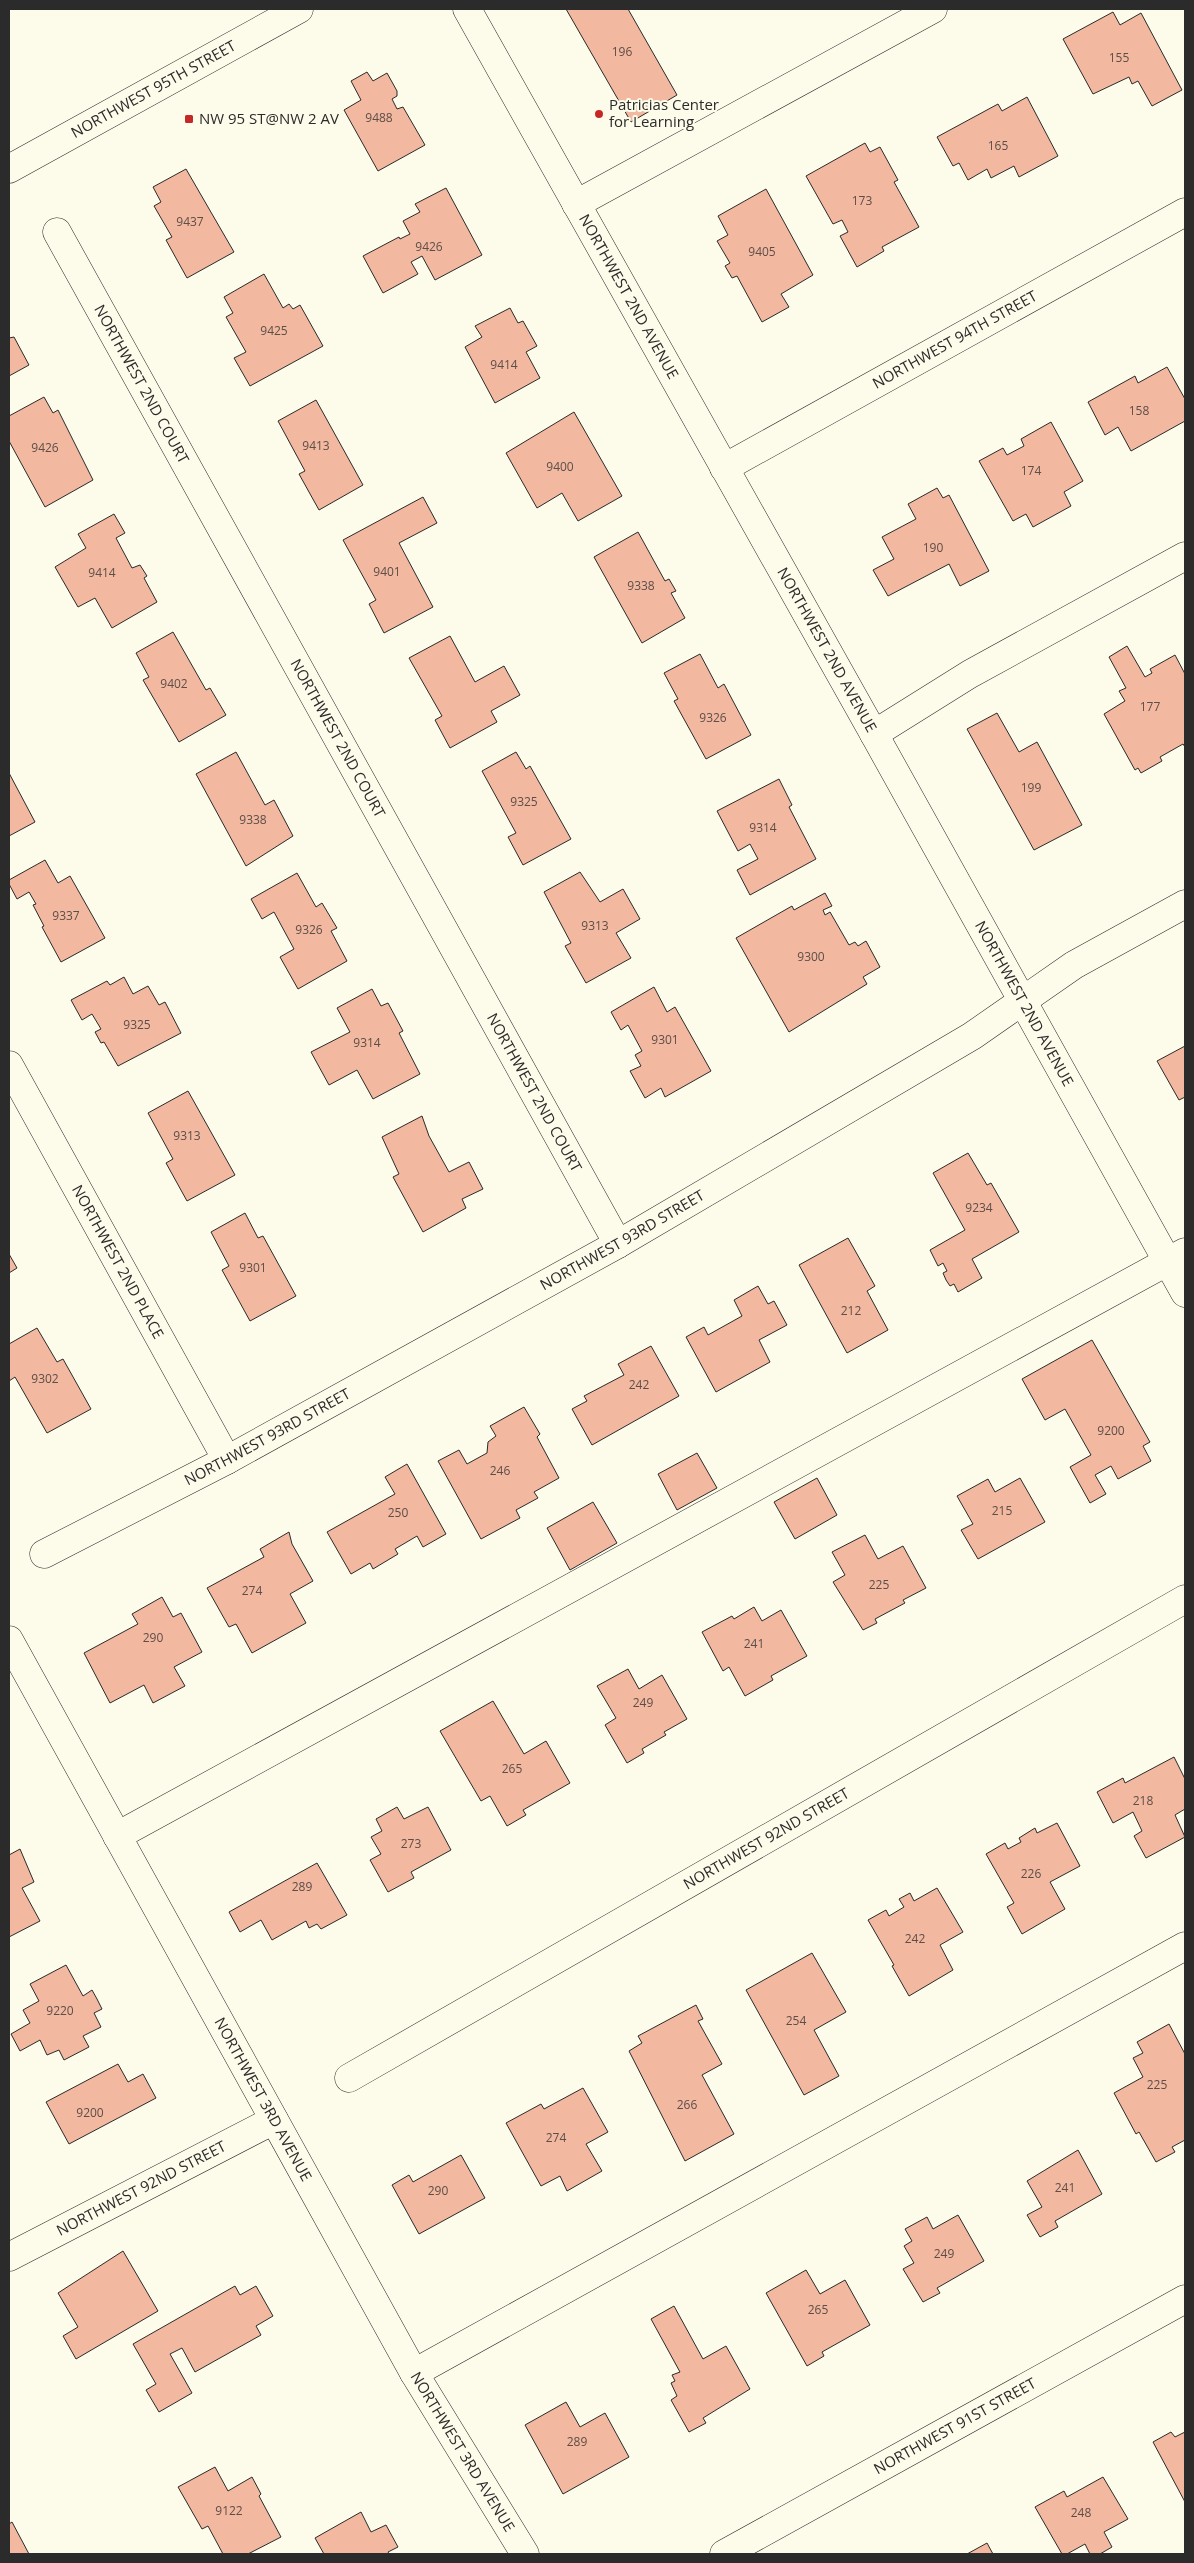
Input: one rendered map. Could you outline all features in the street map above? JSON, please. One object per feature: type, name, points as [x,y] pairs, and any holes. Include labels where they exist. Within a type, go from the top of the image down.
[{"type":"street","name":"NORTHWEST 95TH STREET","points":[[9,169],[298,9]]},
{"type":"street","name":"NORTHWEST 2ND AVENUE","points":[[466,9],[1023,1000],[1177,1257],[1185,1293]]},
{"type":"street","points":[[576,204],[933,9]]},
{"type":"street","name":"NORTHWEST 94TH STREET","points":[[724,468],[1185,212]]},
{"type":"street","name":"NORTHWEST 2ND COURT","points":[[57,232],[618,1244]]},
{"type":"street","points":[[874,734],[970,674],[1185,556]]},
{"type":"street","name":"NORTHWEST 93RD STREET","points":[[44,1554],[227,1460],[618,1244],[972,1036],[1074,965],[1185,904]]},
{"type":"street","name":"NORTHWEST 2ND PLACE","points":[[9,1065],[227,1460]]},
{"type":"street","points":[[117,1836],[1177,1257]]},
{"type":"street","name":"NORTHWEST 92ND STREET","points":[[349,2078],[1185,1599]]},
{"type":"street","name":"NORTHWEST 3RD AVENUE","points":[[9,1640],[414,2373],[524,2554]]},
{"type":"street","points":[[414,2373],[1185,1946]]},
{"type":"street","name":"NORTHWEST 92ND STREET","points":[[9,2257],[274,2120]]},
{"type":"street","name":"NORTHWEST 91ST STREET","points":[[724,2554],[1185,2299]]},
{"type":"building","points":[[566,9],[628,9],[677,95],[631,122]]},
{"type":"building","points":[[1113,12],[1120,25],[1141,13],[1182,90],[1152,106],[1138,81],[1132,84],[1129,77],[1093,94],[1063,39]]},
{"type":"building","points":[[367,72],[373,81],[387,73],[397,91],[397,96],[392,99],[397,109],[403,107],[425,145],[378,171],[344,110],[361,100],[351,81]]},
{"type":"building","points":[[1027,97],[1058,156],[1019,177],[1014,166],[991,178],[987,169],[968,180],[959,163],[953,166],[937,137],[998,104],[1002,111]]},
{"type":"building","points":[[865,143],[870,152],[880,147],[898,180],[894,182],[919,227],[882,247],[884,251],[857,267],[840,236],[848,232],[842,220],[833,224],[806,176]]},
{"type":"building","points":[[186,169],[234,252],[187,278],[166,240],[172,237],[154,206],[161,202],[153,187]]},
{"type":"building","points":[[446,188],[482,255],[435,280],[422,256],[411,262],[418,274],[383,293],[363,256],[399,237],[400,239],[410,234],[403,221],[420,212],[415,204]]},
{"type":"building","points":[[766,189],[813,275],[781,294],[789,307],[762,322],[737,276],[732,278],[725,266],[730,263],[717,241],[728,235],[718,216]]},
{"type":"building","points":[[264,274],[283,308],[289,304],[293,309],[300,305],[323,346],[250,386],[234,358],[246,352],[226,317],[233,313],[224,297]]},
{"type":"building","points":[[510,308],[518,323],[523,321],[537,346],[526,352],[540,378],[495,403],[465,347],[482,337],[475,326]]},
{"type":"building","points":[[14,337],[29,365],[9,376],[9,338]]},
{"type":"building","points":[[1167,367],[1185,399],[1185,421],[1131,451],[1118,427],[1105,435],[1088,402],[1135,376],[1138,383]]},
{"type":"building","points":[[44,397],[53,413],[58,410],[93,480],[45,507],[9,441],[9,416]]},
{"type":"building","points":[[316,400],[363,485],[319,510],[299,474],[305,471],[278,421]]},
{"type":"building","points":[[574,412],[622,496],[578,521],[562,493],[537,508],[506,453]]},
{"type":"building","points":[[1051,422],[1083,481],[1064,492],[1071,506],[1033,527],[1026,514],[1013,521],[979,461],[1003,448],[1007,455],[1024,446],[1021,439]]},
{"type":"building","points":[[937,488],[943,498],[949,495],[989,571],[960,586],[949,564],[888,596],[873,570],[894,559],[882,537],[916,519],[908,504]]},
{"type":"building","points":[[423,497],[437,523],[399,543],[433,607],[384,633],[369,604],[376,600],[343,540]]},
{"type":"building","points":[[114,514],[125,533],[116,538],[132,568],[140,565],[147,576],[144,578],[157,602],[112,628],[95,598],[78,607],[55,567],[86,548],[78,534]]},
{"type":"building","points":[[638,532],[665,581],[669,579],[676,591],[671,593],[685,618],[642,643],[594,557]]},
{"type":"building","points":[[173,632],[206,690],[210,688],[226,715],[179,742],[143,680],[149,677],[136,653]]},
{"type":"building","points":[[450,636],[475,682],[504,666],[520,695],[491,711],[497,722],[450,748],[435,720],[442,716],[409,658]]},
{"type":"building","points":[[1127,646],[1145,677],[1152,673],[1150,669],[1175,655],[1185,674],[1185,747],[1183,744],[1160,757],[1162,761],[1141,773],[1138,768],[1135,770],[1104,714],[1125,701],[1119,691],[1126,688],[1109,657]]},
{"type":"building","points":[[700,654],[718,688],[724,684],[751,735],[706,759],[674,701],[678,699],[664,673]]},
{"type":"building","points":[[997,713],[1019,752],[1037,742],[1082,825],[1034,850],[967,729]]},
{"type":"building","points":[[236,752],[265,805],[274,800],[293,836],[246,866],[196,774]]},
{"type":"building","points":[[516,752],[526,769],[530,766],[571,839],[523,865],[508,837],[516,833],[482,771]]},
{"type":"building","points":[[9,773],[35,822],[9,836]]},
{"type":"building","points":[[779,779],[792,805],[789,807],[816,859],[750,895],[737,870],[758,859],[750,844],[738,851],[717,811]]},
{"type":"building","points":[[45,860],[58,883],[70,876],[105,938],[61,962],[42,927],[44,926],[33,905],[36,904],[29,892],[17,899],[9,884],[9,880]]},
{"type":"building","points":[[580,872],[600,902],[623,889],[640,919],[616,933],[631,958],[586,983],[565,946],[571,943],[544,892]]},
{"type":"building","points":[[297,873],[316,907],[322,903],[337,928],[331,931],[347,961],[298,989],[280,957],[294,949],[274,912],[262,919],[251,899]]},
{"type":"building","points":[[825,893],[832,906],[823,910],[825,915],[830,912],[849,945],[855,942],[858,946],[866,941],[880,967],[863,977],[867,984],[789,1032],[736,938],[792,906],[794,910]]},
{"type":"building","points":[[124,977],[133,994],[148,986],[159,1005],[165,1002],[181,1033],[118,1066],[104,1042],[101,1043],[95,1032],[101,1029],[92,1014],[82,1020],[71,1000],[107,981],[110,985]]},
{"type":"building","points":[[654,987],[667,1012],[675,1007],[711,1071],[665,1097],[661,1088],[645,1098],[630,1071],[641,1066],[635,1055],[642,1051],[628,1025],[621,1030],[611,1012]]},
{"type":"building","points":[[372,989],[381,1006],[388,1003],[403,1031],[399,1033],[420,1074],[373,1099],[357,1070],[329,1085],[311,1052],[350,1032],[337,1008]]},
{"type":"building","points":[[1185,1046],[1185,1097],[1179,1100],[1157,1061]]},
{"type":"building","points":[[188,1091],[235,1175],[187,1201],[166,1163],[173,1159],[148,1113]]},
{"type":"building","points":[[422,1116],[429,1136],[449,1172],[469,1162],[483,1189],[462,1199],[466,1208],[423,1232],[393,1177],[399,1174],[382,1137]]},
{"type":"building","points":[[968,1153],[987,1185],[991,1183],[1019,1232],[972,1259],[982,1278],[958,1292],[954,1284],[950,1286],[946,1280],[943,1273],[947,1271],[943,1263],[938,1266],[930,1250],[965,1230],[933,1173]]},
{"type":"building","points":[[245,1213],[258,1238],[263,1236],[296,1296],[250,1321],[222,1270],[229,1266],[211,1232]]},
{"type":"building","points":[[848,1238],[875,1286],[867,1291],[888,1330],[847,1353],[799,1265]]},
{"type":"building","points":[[9,1254],[17,1268],[9,1273]]},
{"type":"building","points":[[758,1286],[768,1304],[774,1301],[787,1325],[759,1340],[770,1362],[716,1392],[686,1337],[704,1327],[708,1335],[742,1316],[734,1300]]},
{"type":"building","points":[[37,1328],[57,1362],[63,1359],[91,1409],[47,1433],[15,1377],[9,1381],[9,1344]]},
{"type":"building","points":[[1092,1340],[1150,1442],[1143,1446],[1151,1461],[1118,1479],[1111,1466],[1095,1475],[1106,1494],[1090,1503],[1070,1467],[1091,1455],[1065,1409],[1045,1420],[1022,1379]]},
{"type":"building","points":[[651,1346],[679,1396],[592,1445],[572,1409],[587,1401],[584,1396],[624,1375],[618,1364]]},
{"type":"building","points":[[524,1407],[540,1434],[537,1437],[559,1478],[534,1492],[538,1498],[516,1510],[520,1518],[481,1539],[438,1461],[459,1450],[467,1464],[487,1453],[488,1442],[496,1436],[490,1426]]},
{"type":"building","points":[[697,1453],[717,1488],[677,1510],[658,1474]]},
{"type":"building","points":[[407,1464],[446,1534],[423,1547],[417,1536],[395,1549],[398,1554],[373,1569],[370,1563],[351,1574],[327,1532],[395,1494],[385,1477]]},
{"type":"building","points":[[817,1478],[837,1515],[795,1539],[774,1502]]},
{"type":"building","points":[[1020,1478],[1045,1522],[978,1559],[961,1530],[973,1524],[957,1496],[988,1479],[995,1492]]},
{"type":"building","points":[[593,1502],[617,1543],[570,1570],[547,1528]]},
{"type":"building","points":[[289,1532],[292,1544],[313,1581],[290,1594],[306,1623],[252,1653],[236,1624],[229,1627],[207,1588],[264,1557],[260,1549]]},
{"type":"building","points":[[865,1535],[878,1559],[903,1546],[926,1588],[903,1600],[905,1603],[875,1619],[877,1623],[863,1630],[833,1582],[845,1575],[832,1552]]},
{"type":"building","points":[[162,1597],[173,1617],[181,1613],[202,1652],[174,1667],[185,1686],[153,1703],[144,1685],[110,1703],[84,1653],[138,1624],[132,1614]]},
{"type":"building","points":[[754,1607],[762,1621],[781,1610],[807,1656],[771,1676],[773,1680],[745,1696],[729,1667],[723,1671],[702,1632],[732,1616],[734,1619]]},
{"type":"building","points":[[628,1669],[639,1689],[662,1675],[687,1719],[664,1732],[666,1735],[642,1749],[644,1753],[627,1763],[605,1725],[616,1718],[597,1686]]},
{"type":"building","points":[[493,1701],[524,1754],[546,1741],[570,1783],[523,1810],[526,1815],[507,1826],[490,1796],[481,1801],[440,1731]]},
{"type":"building","points":[[1174,1757],[1185,1779],[1185,1809],[1175,1815],[1185,1837],[1146,1858],[1134,1836],[1142,1831],[1133,1812],[1113,1823],[1097,1792],[1123,1778],[1125,1783]]},
{"type":"building","points":[[397,1807],[404,1819],[428,1807],[451,1850],[411,1872],[414,1878],[388,1892],[370,1860],[381,1854],[371,1837],[382,1831],[376,1819]]},
{"type":"building","points":[[1057,1823],[1080,1866],[1050,1882],[1065,1909],[1022,1934],[1007,1907],[1014,1903],[986,1854],[1005,1843],[1008,1849],[1021,1842],[1019,1838],[1035,1828],[1037,1833]]},
{"type":"building","points":[[20,1849],[34,1882],[22,1888],[40,1921],[9,1937],[9,1855]]},
{"type":"building","points":[[317,1863],[347,1915],[321,1929],[317,1924],[309,1928],[306,1921],[272,1940],[261,1920],[240,1932],[229,1912]]},
{"type":"building","points":[[937,1888],[963,1932],[940,1945],[953,1970],[909,1996],[892,1966],[894,1965],[868,1920],[886,1910],[889,1916],[904,1907],[899,1899],[910,1893],[914,1901]]},
{"type":"building","points":[[812,1953],[846,2012],[814,2030],[839,2076],[804,2095],[746,1990]]},
{"type":"building","points":[[66,1965],[83,1996],[92,1990],[102,2009],[94,2013],[101,2027],[83,2036],[89,2047],[64,2060],[59,2050],[47,2055],[40,2040],[20,2051],[11,2034],[30,2023],[23,2010],[39,2001],[30,1984]]},
{"type":"building","points":[[696,2005],[703,2019],[698,2021],[722,2064],[702,2075],[734,2134],[685,2161],[629,2051],[642,2043],[638,2036]]},
{"type":"building","points":[[1169,2024],[1185,2054],[1185,2140],[1172,2147],[1175,2152],[1156,2162],[1139,2132],[1136,2134],[1114,2093],[1143,2077],[1133,2058],[1143,2053],[1137,2042]]},
{"type":"building","points":[[118,2064],[128,2082],[143,2074],[156,2098],[69,2144],[46,2102]]},
{"type":"building","points":[[583,2088],[608,2132],[586,2144],[602,2171],[567,2191],[560,2176],[541,2186],[506,2123],[541,2104],[544,2109]]},
{"type":"building","points":[[1078,2150],[1102,2194],[1055,2221],[1058,2227],[1040,2237],[1027,2215],[1042,2207],[1027,2181]]},
{"type":"building","points":[[461,2155],[485,2198],[419,2234],[392,2185],[409,2175],[413,2182]]},
{"type":"building","points":[[958,2215],[984,2261],[937,2288],[940,2293],[923,2302],[903,2269],[914,2263],[904,2246],[912,2241],[905,2229],[927,2217],[933,2229]]},
{"type":"building","points":[[123,2251],[158,2311],[76,2359],[63,2336],[78,2327],[58,2293]]},
{"type":"building","points":[[806,2270],[820,2294],[845,2280],[870,2325],[822,2352],[824,2356],[807,2366],[766,2293]]},
{"type":"building","points":[[235,2286],[240,2295],[256,2286],[273,2316],[256,2326],[261,2335],[195,2372],[182,2348],[170,2354],[192,2393],[159,2412],[146,2390],[156,2384],[133,2344]]},
{"type":"building","points":[[674,2306],[703,2359],[726,2346],[750,2389],[703,2418],[706,2423],[689,2432],[671,2400],[677,2396],[671,2383],[675,2381],[672,2375],[680,2372],[651,2319]]},
{"type":"building","points":[[566,2402],[580,2427],[605,2413],[629,2457],[563,2494],[525,2425]]},
{"type":"building","points":[[1171,2432],[1175,2437],[1185,2432],[1185,2502],[1153,2442]]},
{"type":"building","points":[[215,2467],[228,2491],[252,2477],[261,2494],[259,2496],[281,2537],[248,2554],[223,2554],[208,2526],[202,2529],[178,2487]]},
{"type":"building","points":[[1103,2477],[1128,2519],[1104,2532],[1112,2547],[1100,2554],[1090,2554],[1085,2544],[1067,2554],[1062,2554],[1035,2507],[1064,2491],[1067,2497]]},
{"type":"building","points":[[361,2512],[371,2532],[386,2525],[398,2547],[388,2552],[389,2554],[324,2554],[315,2538]]},
{"type":"building","points":[[12,2522],[29,2554],[9,2554],[9,2524]]},
{"type":"building","points":[[987,2543],[993,2554],[967,2554]]},
{"type":"place","name":"Patricias Center for Learning","points":[[599,114]]},
{"type":"place","name":"NW 95 ST@NW 2 AV","points":[[189,119]]}]
